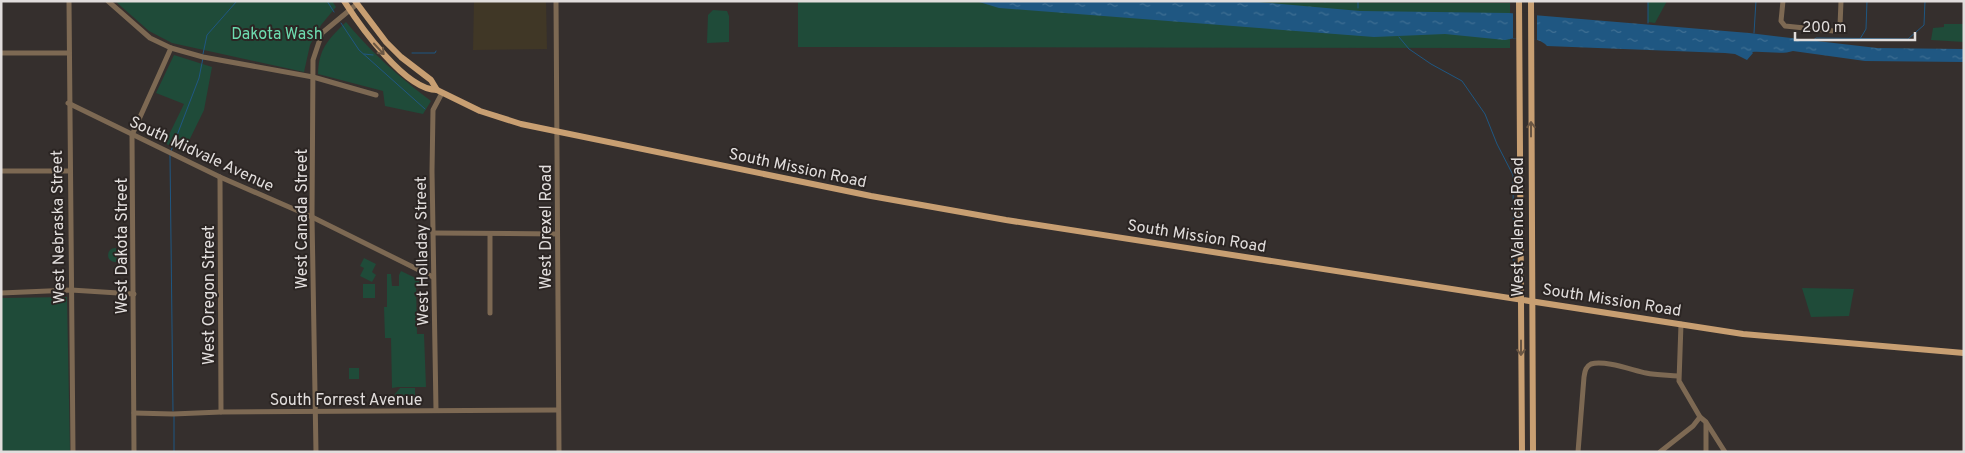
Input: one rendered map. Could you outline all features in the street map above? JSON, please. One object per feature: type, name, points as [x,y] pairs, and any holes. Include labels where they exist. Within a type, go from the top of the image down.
[{"type":"main road","name":"South Mission Road","points":[[344,1],[370,40],[394,65],[428,90],[439,91],[480,111],[510,122],[929,208],[1743,334],[1964,353]]},
{"type":"main road","name":"West Valencia Road","points":[[1519,1],[1522,452]]},
{"type":"main road","name":"West Valencia Road","points":[[1531,1],[1533,452]]},
{"type":"main road","name":"South Mission Road","points":[[356,3],[386,42],[401,57],[431,80],[439,91]]},
{"type":"street","name":"West Nebraska Street","points":[[68,1],[73,452]]},
{"type":"street","points":[[108,1],[150,38],[171,48],[203,57],[313,77],[376,95]]},
{"type":"street","name":"West Drexel Road","points":[[556,1],[558,452]]},
{"type":"street","points":[[1783,1],[1782,25],[1834,31],[1840,26],[1841,1]]},
{"type":"street","name":"West Canada Street","points":[[316,452],[312,217],[313,60],[322,33],[356,3]]},
{"type":"street","name":"West Dakota Street","points":[[134,452],[132,135],[171,48]]},
{"type":"street","points":[[1,53],[69,53]]},
{"type":"street","name":"West Holladay Street","points":[[436,410],[433,277],[433,110],[439,91]]},
{"type":"street","name":"South Midvale Avenue","points":[[68,103],[220,178],[312,217],[433,277]]},
{"type":"street","points":[[1,171],[69,171]]},
{"type":"street","name":"West Oregon Street","points":[[220,178],[221,412]]},
{"type":"street","points":[[433,233],[557,234]]},
{"type":"street","points":[[490,234],[490,313]]},
{"type":"street","points":[[1,293],[71,290],[134,294]]},
{"type":"street","points":[[1681,324],[1679,381],[1700,417],[1706,422],[1725,452]]},
{"type":"street","points":[[1578,452],[1584,377],[1585,370],[1589,365],[1621,366],[1646,373],[1678,376]]},
{"type":"street","name":"South Forrest Avenue","points":[[134,414],[558,410]]},
{"type":"street","points":[[1660,452],[1692,426],[1700,417]]},
{"type":"street","points":[[1706,422],[1706,452]]},
{"type":"shaded area","points":[[474,1],[546,1],[547,49],[473,50]]},
{"type":"green space","name":"Dakota Wash","points":[[115,1],[332,1],[336,7],[321,25],[310,45],[304,72],[172,43],[149,31]]},
{"type":"green space","points":[[798,1],[1510,3],[1510,48],[798,47]]},
{"type":"green space","points":[[1648,1],[1667,1],[1655,23],[1648,22]]},
{"type":"green space","points":[[713,10],[727,11],[729,16],[729,42],[707,43],[708,15]]},
{"type":"green space","name":"Dakota Wash","points":[[346,22],[386,64],[431,101],[423,114],[385,106],[383,91],[318,74],[320,57],[326,45]]},
{"type":"green space","points":[[1944,24],[1964,24],[1964,42],[1931,40],[1933,28],[1944,27]]},
{"type":"green space","name":"Dakota Wash","points":[[174,55],[212,67],[204,110],[183,153],[165,143],[184,104],[156,93]]},
{"type":"green space","points":[[115,248],[120,250],[122,255],[120,260],[115,262],[110,260],[108,255],[110,250]]},
{"type":"green space","points":[[364,258],[376,264],[372,272],[376,275],[372,282],[360,276],[364,268],[360,266]]},
{"type":"green space","points":[[401,271],[428,284],[416,285],[417,334],[424,334],[426,387],[392,388],[391,338],[385,338],[384,307],[387,307],[387,274],[391,274],[392,286],[399,286]]},
{"type":"green space","points":[[363,284],[375,284],[375,298],[363,298]]},
{"type":"green space","points":[[1802,288],[1854,289],[1849,316],[1811,317]]},
{"type":"green space","points":[[67,297],[70,452],[1,452],[1,298]]},
{"type":"green space","points":[[349,368],[359,368],[359,379],[349,379]]},
{"type":"green space","points":[[400,388],[415,388],[415,404],[390,405],[390,400]]},
{"type":"water","points":[[976,1],[1248,1],[1360,11],[1509,13],[1749,33],[1877,48],[1964,49],[1964,62],[1865,61],[1793,51],[1784,53],[1752,52],[1747,60],[1735,54],[1725,53],[1547,46],[1539,40],[1527,38],[1505,40],[1445,34],[1374,37],[999,8]]},
{"type":"pier","points":[[1513,12],[1537,13],[1537,40],[1513,38]]},
{"type":"waterway","name":"Dakota Wash","points":[[203,54],[207,35],[237,1]]},
{"type":"waterway","points":[[327,1],[334,12]]},
{"type":"waterway","points":[[1358,1],[1358,8]]},
{"type":"waterway","points":[[1648,1],[1648,23]]},
{"type":"waterway","points":[[1754,33],[1756,1]]},
{"type":"waterway","points":[[1860,39],[1866,29],[1867,1]]},
{"type":"waterway","points":[[1812,41],[1816,38],[1908,39],[1924,25],[1925,1]]},
{"type":"waterway","points":[[341,23],[359,50],[425,109]]},
{"type":"waterway","points":[[1399,37],[1409,49],[1462,81],[1485,114],[1497,144],[1513,175],[1514,284]]},
{"type":"waterway","points":[[412,53],[435,53],[436,51]]},
{"type":"waterway","points":[[364,54],[373,55]]},
{"type":"waterway","name":"Dakota Wash","points":[[171,151],[199,78],[203,58]]},
{"type":"waterway","name":"Dakota Wash","points":[[170,155],[173,411]]},
{"type":"waterway","name":"Dakota Wash","points":[[174,415],[174,452]]}]
